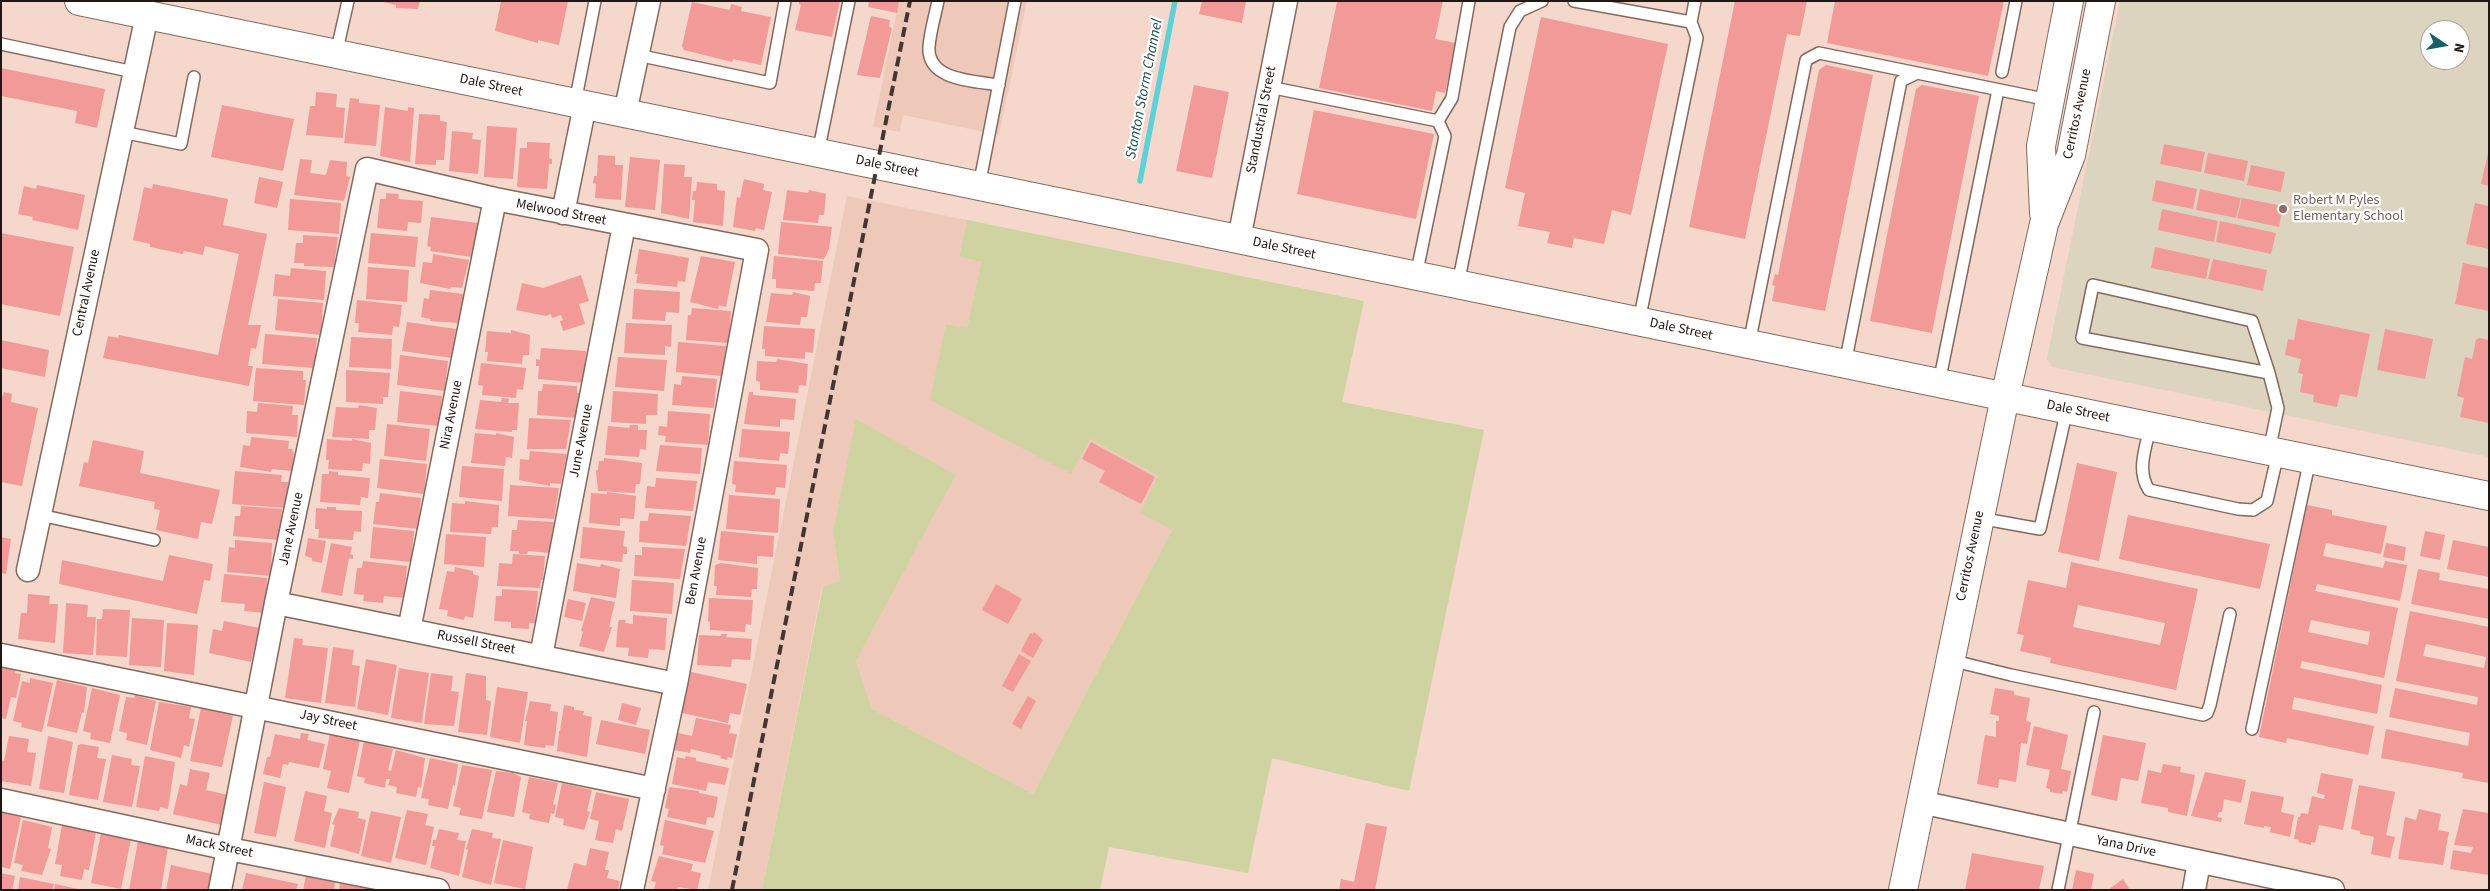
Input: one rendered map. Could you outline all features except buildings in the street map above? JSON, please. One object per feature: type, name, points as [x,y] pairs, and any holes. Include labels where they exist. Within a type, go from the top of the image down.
[{"type":"street","points":[[625,113],[649,1]]},
{"type":"street","name":"Standustrial Street","points":[[1239,239],[1286,1]]},
{"type":"street","name":"Cerritos Avenue","points":[[2044,224],[2041,146],[2069,1]]},
{"type":"street","name":"Cerritos Avenue","points":[[1903,890],[2004,397],[2044,224],[2071,155],[2101,1]]},
{"type":"street","name":"Dale Street","points":[[97,3],[146,15],[2489,496]]},
{"type":"street","name":"Central Avenue","points":[[28,570],[146,15]]},
{"type":"street","points":[[563,213],[580,104]]},
{"type":"street","name":"Melwood Street","points":[[367,169],[495,199],[757,250]]},
{"type":"street","name":"Jane Avenue","points":[[220,890],[276,603],[367,169]]},
{"type":"street","name":"Nira Avenue","points":[[409,630],[495,199]]},
{"type":"street","name":"June Avenue","points":[[541,656],[624,225]]},
{"type":"street","name":"Ben Avenue","points":[[632,890],[676,684],[757,250]]},
{"type":"street","name":"Russell Street","points":[[276,603],[676,684]]},
{"type":"street","name":"Jay Street","points":[[1,655],[654,789]]},
{"type":"street","name":"Mack Street","points":[[1,800],[229,849],[438,890]]},
{"type":"street","name":"Yana Drive","points":[[1920,802],[2333,890]]},
{"type":"street","points":[[2194,890],[2199,862]]},
{"type":"lane","points":[[336,54],[348,1]]},
{"type":"lane","points":[[580,104],[595,1]]},
{"type":"lane","points":[[637,55],[770,83],[785,1]]},
{"type":"lane","points":[[818,153],[849,1]]},
{"type":"lane","points":[[938,1],[928,48],[932,62],[937,70],[948,76],[999,85]]},
{"type":"lane","points":[[978,186],[1015,1]]},
{"type":"lane","points":[[1438,121],[1452,98],[1469,1]]},
{"type":"lane","points":[[1458,284],[1510,27],[1520,11],[1542,1]]},
{"type":"lane","points":[[1639,321],[1697,38],[1691,22],[1695,1]]},
{"type":"lane","points":[[2002,72],[2016,1]]},
{"type":"lane","points":[[1580,2],[1691,22]]},
{"type":"lane","points":[[1,44],[134,72]]},
{"type":"lane","points":[[1749,344],[1806,60],[1819,53],[2049,100]]},
{"type":"lane","points":[[1845,364],[1901,81],[1917,73]]},
{"type":"lane","points":[[122,132],[181,144],[194,77]]},
{"type":"lane","points":[[1269,87],[1438,121]]},
{"type":"lane","points":[[1939,383],[1998,90]]},
{"type":"lane","points":[[1416,276],[1445,136],[1438,121]]},
{"type":"lane","points":[[2150,427],[2141,468],[2142,480],[2149,490],[2238,509],[2253,510],[2267,501],[2278,408],[2269,373],[2252,321],[2093,285],[2082,338],[2269,373]]},
{"type":"lane","points":[[1980,518],[2040,529],[2067,409]]},
{"type":"lane","points":[[2252,729],[2310,460]]},
{"type":"lane","points":[[40,515],[154,540]]},
{"type":"lane","points":[[1950,660],[2011,675],[2203,715],[2207,713],[2210,706],[2230,614]]},
{"type":"lane","points":[[2058,890],[2094,712]]},
{"type":"shaded area","points":[[899,1],[1027,1],[999,135],[903,115],[900,132],[873,127]]},
{"type":"shaded area","name":"Robert M Pyles Elementary School","points":[[2120,1],[2489,1],[2489,457],[2052,367],[2047,359]]},
{"type":"shaded area","points":[[847,196],[967,220],[959,257],[981,262],[967,328],[946,324],[1071,474],[1090,439],[1158,476],[1172,530],[1033,794],[872,709],[856,661],[956,475],[833,532],[840,582],[822,586],[762,890],[708,890]]},
{"type":"green space","points":[[967,220],[1364,301],[1342,402],[1484,430],[1409,791],[1272,758],[1248,873],[1109,847],[1100,890],[762,890],[823,586],[840,581],[833,532],[856,419],[956,475],[856,661],[872,709],[1033,794],[1172,530],[1140,513],[1158,476],[1090,439],[1071,474],[930,400],[946,324],[967,328],[981,262],[959,257]]},
{"type":"waterway","name":"Stanton Storm Channel","points":[[1140,181],[1175,1]]},
{"type":"railway","points":[[732,890],[910,1]]},
{"type":"place","name":"Robert M Pyles Elementary School","points":[[2283,209]]}]
